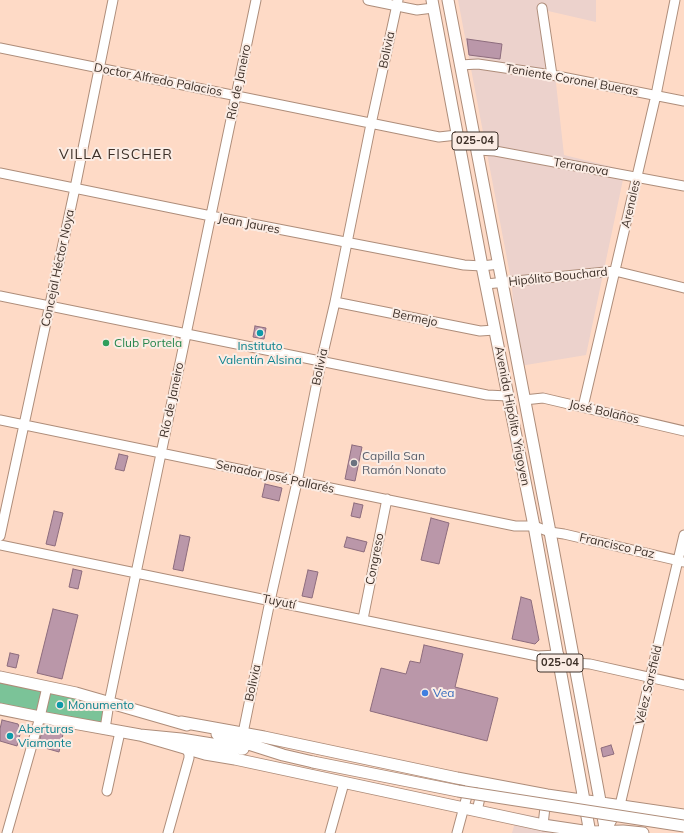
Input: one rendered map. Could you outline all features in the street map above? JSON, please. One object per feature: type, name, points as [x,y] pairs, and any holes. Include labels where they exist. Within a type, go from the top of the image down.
[{"type":"main road","name":"Avenida Hipólito Yrigoyen","points":[[448,0],[503,282],[606,832]]},
{"type":"main road","name":"Avenida Hipólito Yrigoyen","points":[[432,4],[559,655],[590,832]]},
{"type":"main road","points":[[0,677],[76,693],[180,722],[284,755],[313,762],[458,791],[684,826]]},
{"type":"main road","points":[[0,709],[120,732],[181,739],[284,755]]},
{"type":"main road","points":[[180,722],[243,733],[472,781],[547,795],[684,815]]},
{"type":"main road","points":[[140,735],[187,750],[543,825],[590,832],[643,833]]},
{"type":"street","name":"Concejal Héctor Noya","points":[[0,536],[75,188],[113,0]]},
{"type":"street","name":"Río de Janeiro","points":[[105,729],[109,703],[256,0]]},
{"type":"street","points":[[368,0],[397,3],[417,10],[432,4]]},
{"type":"street","name":"Arenales","points":[[583,407],[656,95],[675,0]]},
{"type":"street","name":"Bolivia","points":[[243,733],[397,3]]},
{"type":"street","points":[[542,8],[552,75]]},
{"type":"street","name":"Doctor Alfredo Palacios","points":[[0,48],[439,137],[457,135]]},
{"type":"street","name":"Teniente Coronel Bueras","points":[[460,65],[478,64],[552,75],[684,101]]},
{"type":"street","name":"Terranova","points":[[477,150],[495,151],[684,186]]},
{"type":"street","name":"Jean Jaures","points":[[0,173],[464,265],[482,266],[499,264]]},
{"type":"street","name":"Hipólito Bouchard","points":[[503,282],[615,271],[684,288]]},
{"type":"street","points":[[486,284],[503,282]]},
{"type":"street","points":[[0,296],[321,362],[487,394],[508,396]]},
{"type":"street","name":"Bermejo","points":[[335,302],[480,331],[495,330]]},
{"type":"street","name":"José Bolaños","points":[[524,400],[543,398],[684,431]]},
{"type":"street","name":"Senador José Pallarés","points":[[0,420],[515,526],[534,526],[550,532]]},
{"type":"street","name":"Congreso","points":[[363,619],[386,499]]},
{"type":"street","name":"Francisco Paz","points":[[550,532],[681,561]]},
{"type":"street","name":"Vélez Sarsfield","points":[[606,832],[620,805],[681,561],[684,535]]},
{"type":"street","name":"Tuyutí","points":[[0,545],[537,656],[559,655]]},
{"type":"street","points":[[574,663],[590,664],[684,685]]},
{"type":"street","points":[[7,833],[47,687]]},
{"type":"street","points":[[107,791],[120,732]]},
{"type":"street","points":[[168,833],[189,754],[187,750]]},
{"type":"street","points":[[457,833],[472,781]]},
{"type":"street","points":[[330,833],[344,783]]},
{"type":"street","points":[[477,811],[484,783]]},
{"type":"street","points":[[543,825],[547,795]]},
{"type":"shaded area","points":[[458,0],[596,0],[596,22],[548,11],[564,155],[625,170],[586,355],[520,366],[511,280]]},
{"type":"shaded area","points":[[518,813],[625,833],[512,833]]},
{"type":"green space","points":[[0,677],[109,703],[105,729],[0,709]]},
{"type":"building","points":[[467,39],[502,44],[500,59],[469,55]]},
{"type":"building","name":"Instituto Valentín Alsina","points":[[255,326],[266,328],[264,339],[253,337]]},
{"type":"building","name":"Capilla San Ramón Nonato","points":[[352,445],[362,447],[355,481],[345,479]]},
{"type":"building","points":[[119,454],[128,456],[124,471],[115,469]]},
{"type":"building","points":[[265,484],[282,488],[279,501],[262,497]]},
{"type":"building","points":[[354,503],[363,505],[360,518],[351,516]]},
{"type":"building","points":[[54,511],[63,513],[55,546],[46,544]]},
{"type":"building","points":[[431,518],[449,523],[439,564],[421,560]]},
{"type":"building","points":[[180,535],[190,537],[183,571],[173,569]]},
{"type":"building","points":[[347,537],[367,542],[364,552],[344,547]]},
{"type":"building","points":[[73,569],[82,571],[78,589],[69,587]]},
{"type":"building","points":[[308,570],[318,572],[312,598],[302,596]]},
{"type":"building","points":[[521,597],[531,600],[539,640],[535,644],[512,639]]},
{"type":"building","points":[[53,609],[78,615],[62,679],[37,673]]},
{"type":"building","name":"Vea","points":[[424,645],[463,654],[455,687],[498,698],[487,741],[370,711],[381,668],[406,674],[410,661],[420,663]]},
{"type":"building","points":[[10,653],[19,655],[16,668],[7,666]]},
{"type":"building","name":"Aberturas Viamonte","points":[[2,720],[18,724],[21,731],[17,746],[0,741]]},
{"type":"building","points":[[43,728],[63,734],[59,752],[38,746]]},
{"type":"building","points":[[611,745],[614,754],[603,757],[601,748]]},
{"type":"place","name":"Instituto Valentín Alsina","points":[[260,333]]},
{"type":"place","name":"Club Portela","points":[[106,343]]},
{"type":"place","name":"Capilla San Ramón Nonato","points":[[354,463]]},
{"type":"place","name":"Vea","points":[[425,693]]},
{"type":"place","name":"Monumento","points":[[60,705]]},
{"type":"place","name":"Aberturas Viamonte","points":[[10,736]]},
{"type":"district","name":"VILLA FISCHER","points":[[116,155]]}]
